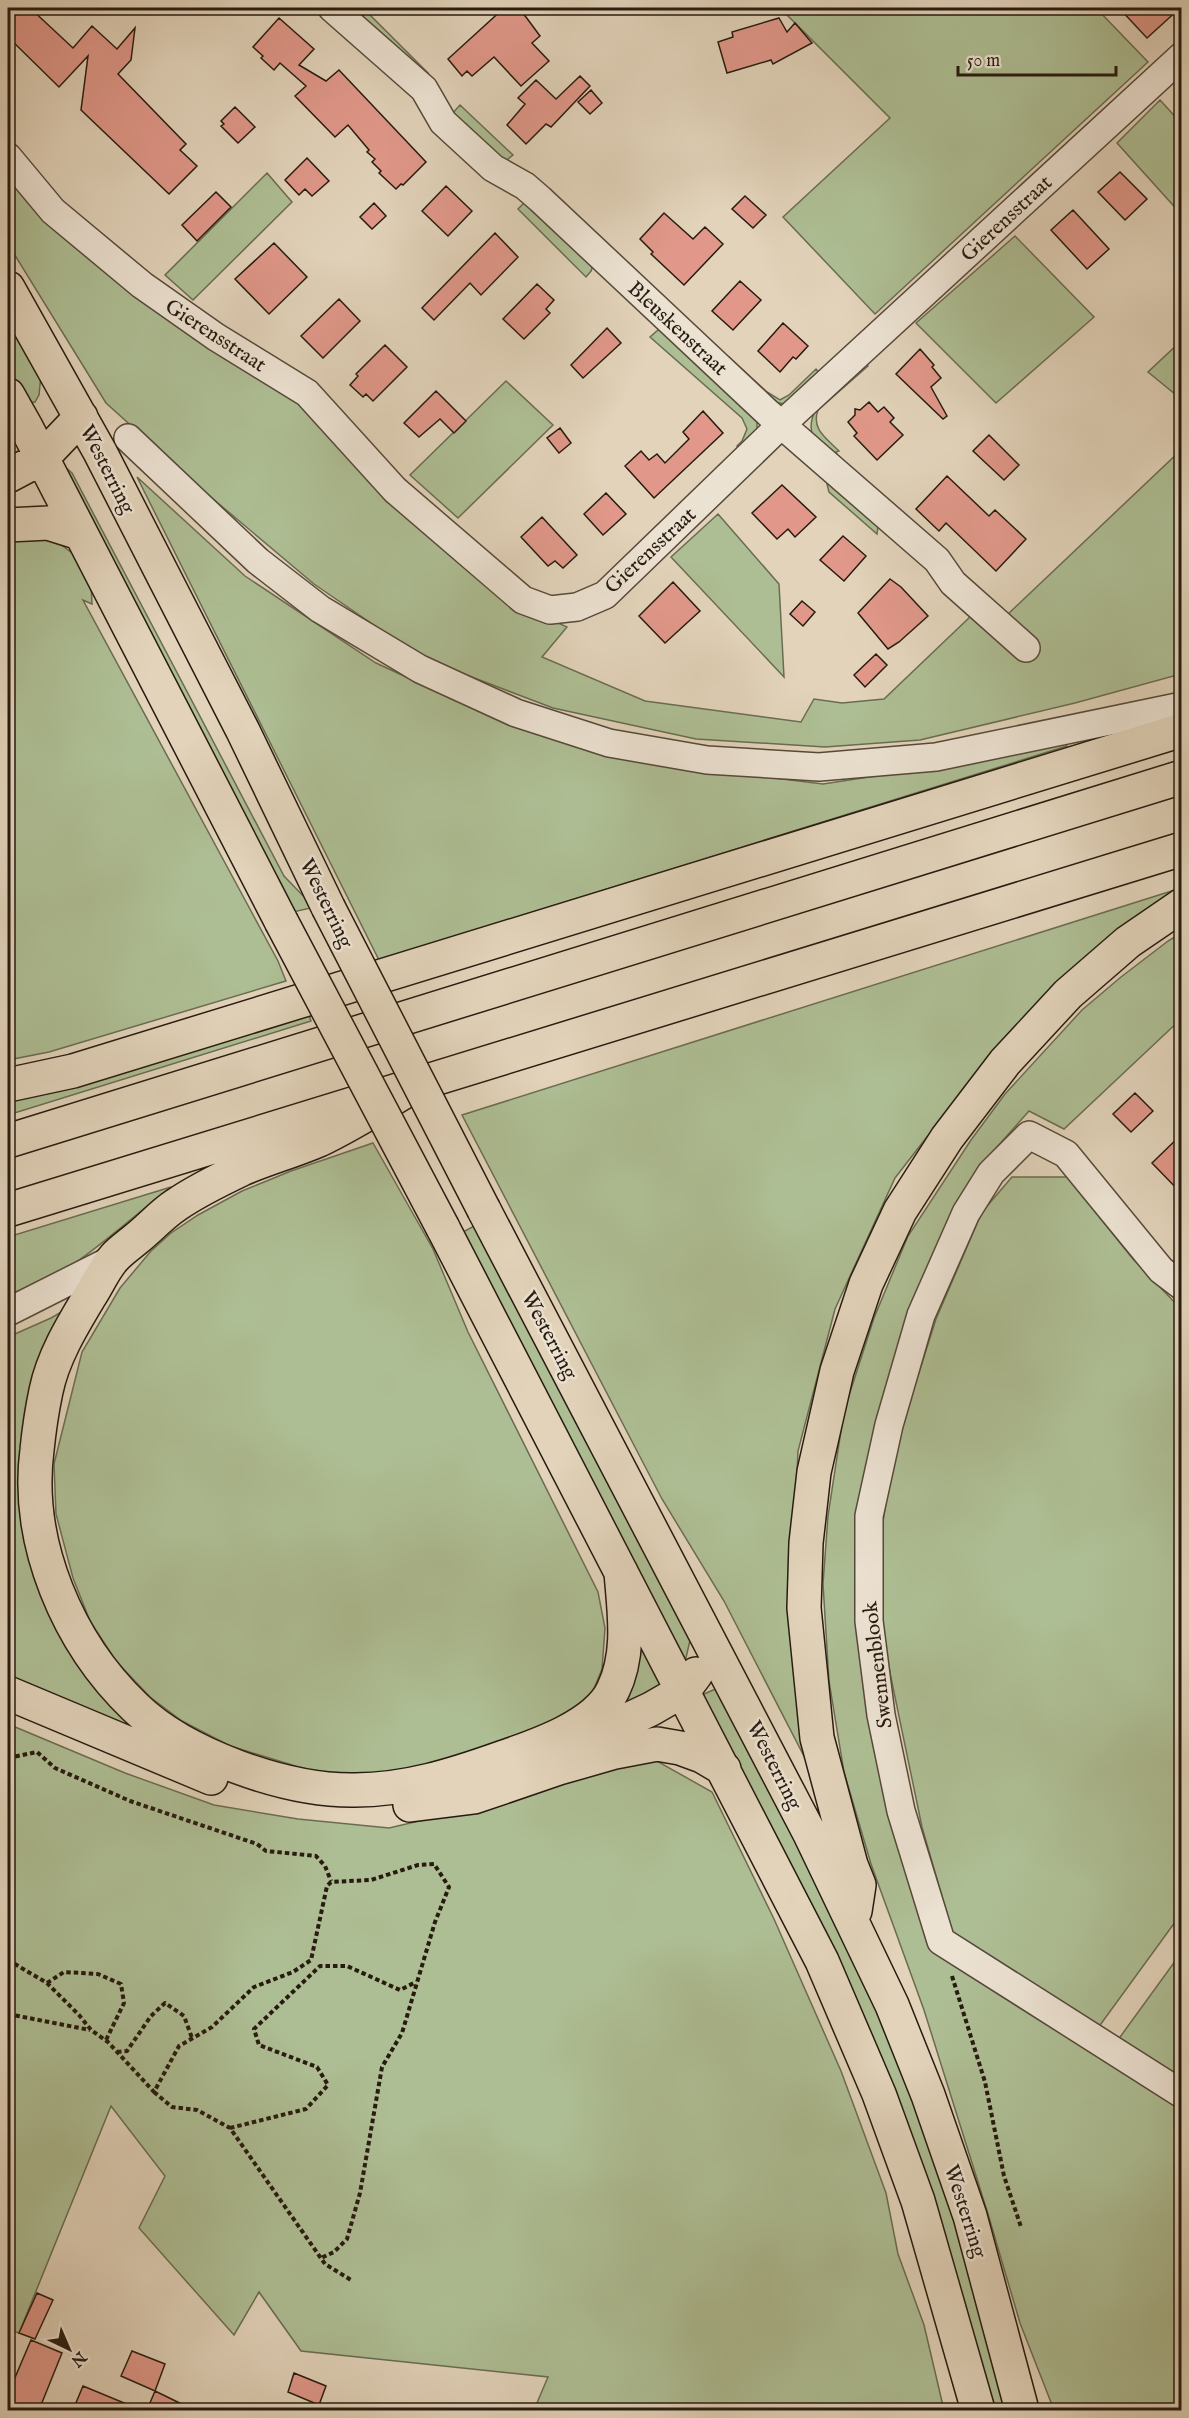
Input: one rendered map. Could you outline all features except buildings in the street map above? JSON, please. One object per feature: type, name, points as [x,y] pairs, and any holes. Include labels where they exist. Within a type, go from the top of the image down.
[{"type":"highway","name":"Westerring","points":[[8,288],[81,417],[243,731],[328,907],[484,1210],[710,1639],[853,1922],[892,2005],[936,2117],[970,2216],[1022,2410]]},
{"type":"highway","name":"Westerring","points":[[8,394],[17,432],[42,458],[281,921],[684,1690],[822,1961],[879,2094],[918,2201],[978,2410]]},
{"type":"highway","points":[[17,432],[81,417]]},
{"type":"highway","points":[[8,476],[42,458],[81,417]]},
{"type":"highway","points":[[8,525],[48,523],[80,533]]},
{"type":"highway","points":[[8,1086],[73,1071],[1182,730]]},
{"type":"highway","points":[[8,1141],[1182,777]]},
{"type":"highway","points":[[8,1210],[1182,849]]},
{"type":"highway","points":[[853,1922],[859,1885],[851,1865],[817,1738],[804,1608],[806,1543],[814,1472],[837,1371],[866,1284],[900,1211],[947,1138],[1005,1062],[1068,994],[1128,942],[1182,905]]},
{"type":"highway","points":[[417,1084],[321,1139],[242,1169],[176,1205],[113,1259],[67,1335],[46,1387],[34,1476],[45,1557],[58,1594],[96,1663],[136,1709],[175,1738],[214,1758],[269,1776],[306,1785],[353,1791],[399,1787],[449,1776],[538,1746],[573,1727],[600,1708],[613,1690],[625,1652],[621,1572]]},
{"type":"highway","points":[[445,1799],[525,1768],[651,1709],[684,1690],[700,1670],[710,1639]]},
{"type":"highway","points":[[8,1693],[252,1793],[296,1804],[364,1812],[445,1799],[474,1797],[593,1758],[657,1744],[680,1748],[702,1756],[724,1769]]},
{"type":"street","name":"Bleuskenstraat","points":[[332,8],[424,89],[443,122],[493,168],[525,186],[540,199],[768,413],[938,560],[953,583],[1026,648]]},
{"type":"street","name":"Gierensstraat","points":[[8,157],[53,211],[96,249],[142,285],[216,337],[307,393],[395,490],[427,519],[523,600],[550,610],[577,607],[605,595],[782,424],[1182,56]]},
{"type":"street","points":[[128,438],[258,561],[320,609],[420,669],[516,714],[609,743],[707,760],[819,767],[936,758],[1182,706]]},
{"type":"street","name":"Swennenblook","points":[[941,1941],[901,1811],[881,1715],[869,1621],[869,1516],[889,1425],[921,1315],[966,1213],[991,1173],[1029,1135],[1066,1154],[1161,1270],[1182,1286]]},
{"type":"street","points":[[8,1312],[113,1259]]},
{"type":"street","points":[[941,1941],[1182,2094]]},
{"type":"path","points":[[8,1758],[37,1752],[55,1768],[130,1801],[257,1844],[266,1851],[316,1856],[325,1866],[331,1882]]},
{"type":"path","points":[[154,2092],[179,2046],[212,2027],[254,1987],[292,1972],[311,1960],[327,1886],[331,1882],[372,1880],[418,1865],[434,1864],[449,1887],[435,1922],[402,2034],[382,2067],[360,2193],[347,2240],[334,2252],[321,2258]]},
{"type":"path","points":[[941,1941],[986,2082],[1004,2176],[1021,2227]]},
{"type":"path","points":[[8,1960],[47,1983],[91,2030],[106,2040],[154,2092],[172,2107],[197,2110],[231,2128],[325,2264],[351,2280]]},
{"type":"path","points":[[231,2128],[306,2109],[328,2085],[317,2067],[259,2045],[254,2029],[320,1966],[347,1966],[400,1990],[417,1982]]},
{"type":"path","points":[[47,1983],[64,1972],[99,1974],[121,1984],[124,2003],[106,2040]]},
{"type":"path","points":[[117,2052],[127,2051],[151,2016],[165,2003],[184,2016],[192,2038]]},
{"type":"path","points":[[8,2014],[91,2030]]},
{"type":"green space","points":[[780,8],[1096,8],[1148,62],[875,314],[783,217],[890,118]]},
{"type":"green space","points":[[366,11],[428,73],[424,77],[361,20]]},
{"type":"green space","points":[[1160,100],[1181,123],[1181,214],[1117,143]]},
{"type":"green space","points":[[460,105],[513,155],[502,164],[451,115]]},
{"type":"green space","points":[[8,173],[297,400],[510,601],[567,627],[542,657],[645,701],[801,722],[814,699],[842,703],[884,699],[971,616],[1007,615],[1181,450],[1181,674],[1075,703],[920,740],[825,747],[696,739],[553,708],[422,658],[314,584],[206,493],[106,403],[8,244]]},
{"type":"green space","points":[[267,173],[292,202],[193,300],[165,275]]},
{"type":"green space","points":[[527,200],[594,263],[586,277],[518,209]]},
{"type":"green space","points":[[1015,236],[1094,317],[996,403],[916,323]]},
{"type":"green space","points":[[8,313],[41,375],[39,395],[35,402],[28,403],[8,369]]},
{"type":"green space","points":[[658,330],[663,330],[757,419],[757,438],[744,454],[737,446],[747,429],[742,418],[650,337]]},
{"type":"green space","points":[[1181,341],[1181,399],[1148,372]]},
{"type":"green space","points":[[729,357],[767,392],[780,400],[789,395],[816,369],[822,376],[784,404],[768,398],[753,388],[726,362]]},
{"type":"green space","points":[[864,362],[868,366],[818,410],[816,417],[821,433],[839,451],[836,452],[838,457],[814,437],[811,426],[812,418],[816,408]]},
{"type":"green space","points":[[506,381],[553,425],[458,518],[410,475]]},
{"type":"green space","points":[[57,460],[72,473],[284,876],[310,903],[311,908],[293,912]]},
{"type":"green space","points":[[831,476],[879,518],[877,534],[829,492],[827,484]]},
{"type":"green space","points":[[137,477],[245,576],[376,663],[469,706],[701,769],[823,784],[908,771],[1066,740],[1067,746],[379,960]]},
{"type":"green space","points":[[718,514],[779,584],[784,677],[671,557]]},
{"type":"green space","points":[[8,538],[52,538],[76,556],[91,581],[92,604],[83,600],[278,961],[286,981],[49,1052],[8,1060]]},
{"type":"green space","points":[[1181,888],[1181,896],[993,1052],[895,1178],[835,1309],[798,1451],[793,1554],[792,1655],[808,1764],[724,1601],[662,1499],[462,1115]]},
{"type":"green space","points":[[1181,933],[1181,1019],[1064,1129],[1029,1111],[990,1155],[947,1230],[865,1491],[882,1765],[953,1935],[922,1827],[879,1620],[880,1541],[894,1451],[936,1319],[982,1212],[1012,1177],[1067,1177],[1133,1259],[1181,1309],[1181,1914],[1095,2032],[1115,2044],[1181,1953],[1181,2410],[1054,2410],[1020,2323],[924,2010],[871,1864],[844,1772],[829,1681],[823,1584],[828,1516],[844,1411],[874,1318],[908,1236],[971,1140],[1005,1094],[1082,1010],[1121,977]]},
{"type":"green space","points":[[307,1009],[311,1021],[8,1115],[8,1095]]},
{"type":"green space","points":[[373,1143],[433,1249],[468,1332],[598,1592],[605,1628],[602,1669],[593,1691],[563,1720],[496,1744],[390,1775],[328,1776],[230,1746],[182,1721],[150,1697],[116,1661],[90,1621],[73,1578],[56,1514],[54,1464],[82,1352],[120,1288],[151,1251],[171,1233],[198,1215],[242,1191],[291,1171]]},
{"type":"green space","points":[[171,1187],[52,1279],[8,1301],[8,1237]]},
{"type":"green space","points":[[476,1225],[691,1636],[685,1662],[461,1233]]},
{"type":"green space","points":[[70,1307],[25,1511],[155,1742],[8,1678],[8,1337]]},
{"type":"green space","points":[[638,1638],[665,1692],[596,1727]]},
{"type":"green space","points":[[720,1687],[805,1851],[901,2064],[972,2274],[1008,2410],[989,2410],[702,1695]]},
{"type":"green space","points":[[8,1724],[125,1773],[214,1805],[298,1819],[389,1828],[488,1805],[648,1756],[712,1792],[774,1919],[841,2071],[886,2193],[898,2254],[924,2325],[944,2410],[534,2410],[548,2377],[301,2351],[259,2292],[234,2335],[139,2228],[165,2176],[111,2106],[19,2333],[8,2329]]}]
